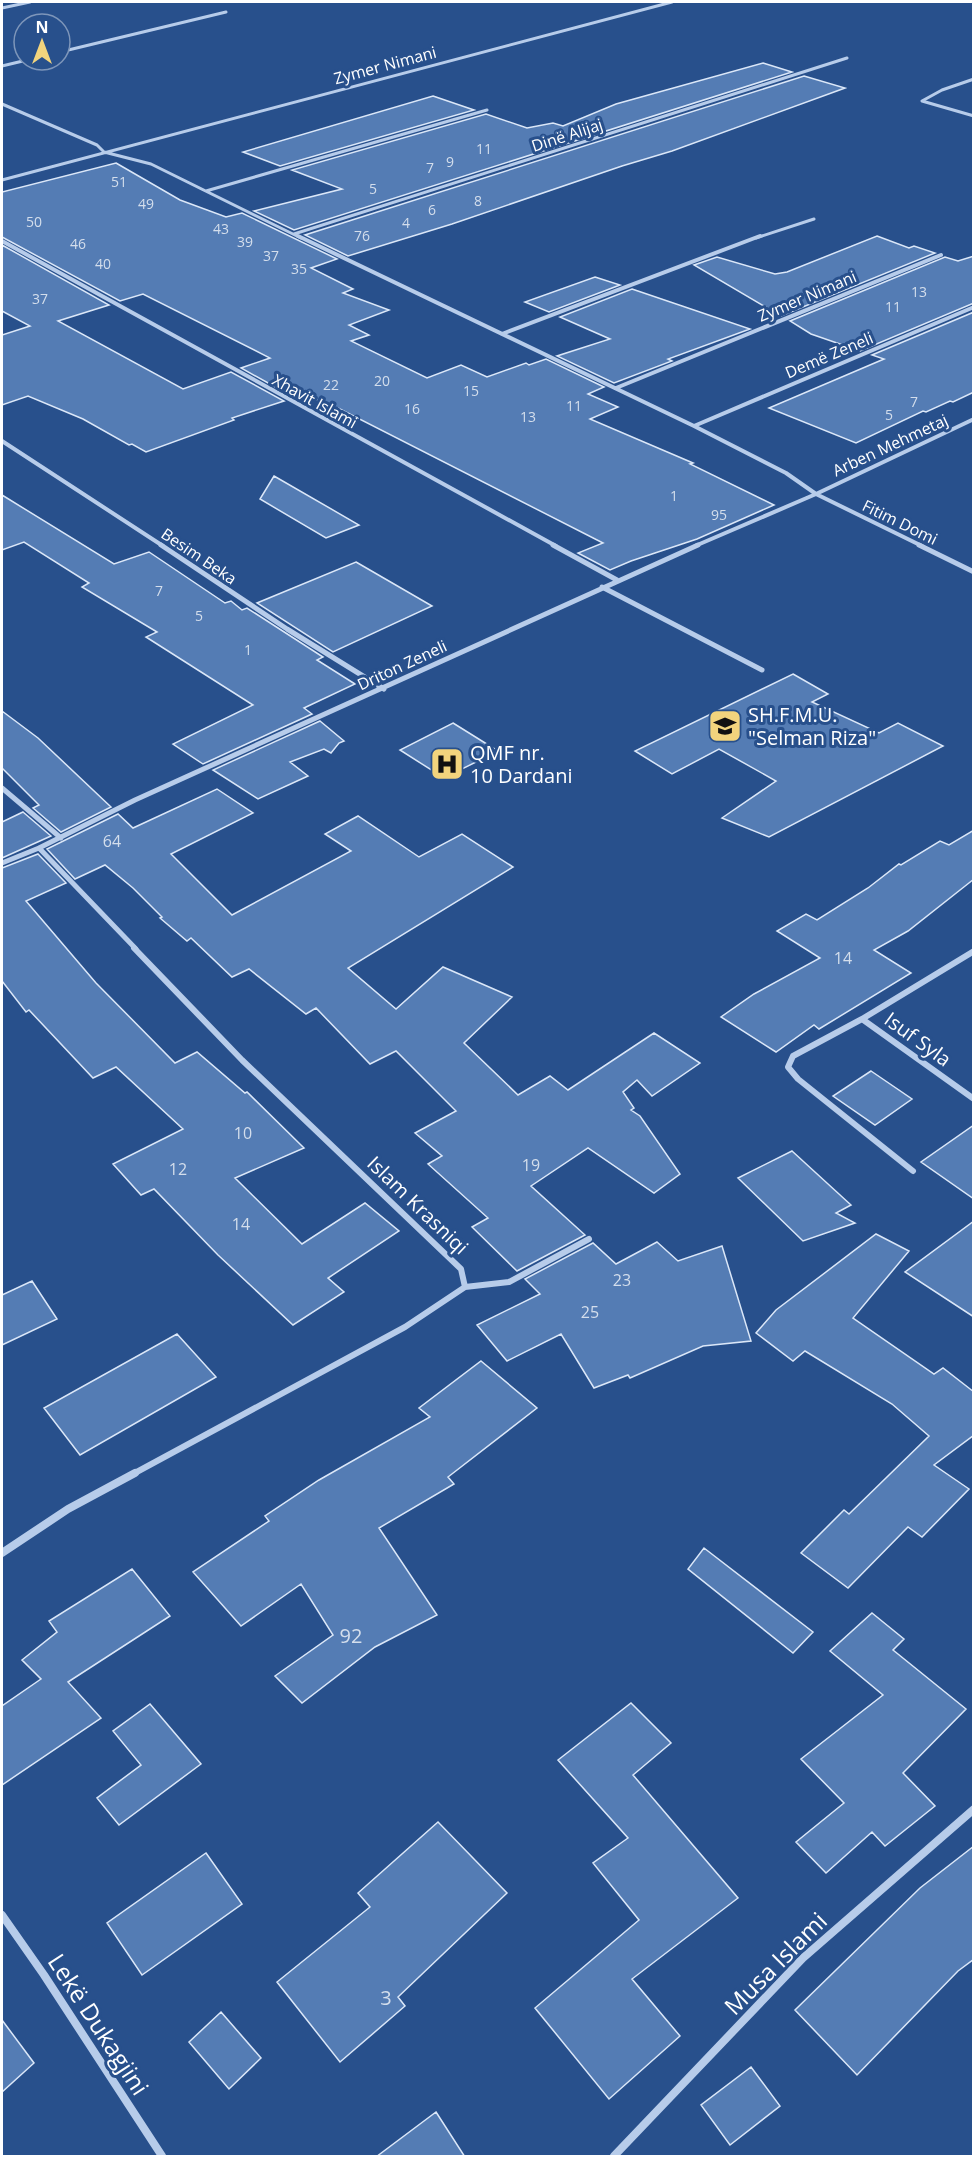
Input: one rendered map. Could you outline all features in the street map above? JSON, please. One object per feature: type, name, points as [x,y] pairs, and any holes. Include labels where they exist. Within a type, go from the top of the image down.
[{"type":"street","points":[[2,8],[30,2]]},
{"type":"street","name":"Zymer Nimani","points":[[2,180],[672,2]]},
{"type":"street","points":[[72,49],[226,12]]},
{"type":"street","name":"Dinë Alijaj","points":[[293,235],[847,58]]},
{"type":"street","points":[[974,79],[942,90],[922,101],[974,116]]},
{"type":"street","points":[[2,104],[97,146],[104,152],[151,164],[293,235],[694,426],[786,474],[816,494]]},
{"type":"street","points":[[205,192],[487,110]]},
{"type":"street","points":[[501,334],[772,231],[814,219]]},
{"type":"street","name":"Xhavit Islami","points":[[2,241],[617,580]]},
{"type":"street","name":"Zymer Nimani","points":[[616,388],[941,255]]},
{"type":"street","name":"Demë Zeneli","points":[[694,426],[974,307]]},
{"type":"street","name":"Arben Mehmetaj","points":[[816,494],[974,419]]},
{"type":"street","name":"Besim Beka","points":[[2,441],[80,490],[307,644],[384,689]]},
{"type":"street","name":"Driton Zeneli","points":[[2,863],[61,838],[135,800],[384,689],[617,580],[816,494]]},
{"type":"street","name":"Fitim Domi","points":[[816,494],[974,572]]},
{"type":"street","points":[[602,587],[762,670]]},
{"type":"street","points":[[2,788],[61,838]]},
{"type":"street","name":"Islam Krasniqi","points":[[2,1553],[68,1509],[405,1327],[465,1287],[461,1269],[242,1060],[39,848]]},
{"type":"street","name":"Isuf Syla","points":[[974,951],[862,1019],[974,1099]]},
{"type":"street","points":[[862,1019],[793,1056],[788,1067],[798,1079],[913,1172]]},
{"type":"street","points":[[465,1287],[509,1282],[588,1239]]},
{"type":"street","name":"Musa Islami","points":[[614,2157],[803,1958],[974,1809]]},
{"type":"street","name":"Lekë Dukagjini","points":[[2,1915],[44,1975],[162,2157]]},
{"type":"building","points":[[763,63],[792,72],[294,230],[254,211],[342,189],[292,170],[486,114],[527,128],[553,123],[563,126],[616,104]]},
{"type":"building","points":[[804,76],[845,88],[672,151],[348,256],[305,235]]},
{"type":"building","points":[[433,96],[474,110],[280,166],[243,152]]},
{"type":"building","points":[[116,163],[180,200],[226,217],[242,213],[337,259],[311,268],[353,289],[343,293],[389,310],[349,325],[369,335],[351,341],[427,378],[461,365],[487,377],[526,363],[529,365],[546,359],[604,387],[588,394],[618,407],[590,419],[693,463],[690,464],[774,505],[697,539],[610,570],[578,553],[603,543],[338,408],[337,410],[305,394],[295,398],[241,368],[270,358],[143,294],[120,301],[2,237],[2,192]]},
{"type":"building","points":[[877,236],[909,248],[914,246],[935,253],[781,316],[694,265],[717,257],[775,274],[787,272]]},
{"type":"building","points":[[2,245],[109,305],[58,321],[183,389],[231,372],[284,401],[232,418],[234,420],[146,452],[83,419],[28,396],[2,405],[2,335],[30,326],[2,311]]},
{"type":"building","points":[[974,256],[974,303],[860,351],[811,334],[790,321],[945,257],[958,261]]},
{"type":"building","points":[[595,277],[620,285],[549,312],[525,302]]},
{"type":"building","points":[[632,289],[750,329],[668,359],[672,361],[614,383],[557,356],[610,339],[560,317]]},
{"type":"building","points":[[974,312],[974,392],[953,402],[950,401],[926,412],[923,411],[856,443],[769,408],[884,359],[872,355]]},
{"type":"building","points":[[274,476],[359,525],[326,538],[260,499]]},
{"type":"building","points":[[2,495],[114,564],[149,552],[225,603],[231,601],[242,610],[247,608],[323,657],[317,660],[355,684],[304,708],[312,714],[203,764],[173,744],[253,705],[146,637],[157,632],[82,587],[89,583],[24,542],[2,550]]},
{"type":"building","points":[[356,562],[432,606],[333,652],[257,603]]},
{"type":"building","points":[[793,674],[828,694],[812,702],[879,733],[898,723],[943,746],[769,837],[722,818],[776,781],[719,749],[672,774],[635,751]]},
{"type":"building","points":[[2,711],[38,738],[111,807],[61,832],[33,808],[39,805],[2,768]]},
{"type":"building","points":[[320,721],[344,741],[339,743],[331,753],[324,749],[290,762],[308,776],[258,799],[213,770]]},
{"type":"building","name":"QMF nr. 10 Dardani","points":[[453,723],[498,751],[444,778],[400,750]]},
{"type":"building","points":[[217,789],[253,813],[171,854],[232,915],[351,851],[325,834],[358,816],[419,857],[462,834],[513,867],[348,968],[396,1009],[443,967],[512,997],[464,1043],[518,1095],[550,1076],[568,1090],[654,1033],[700,1063],[652,1096],[637,1080],[623,1092],[634,1108],[631,1110],[640,1116],[680,1174],[654,1193],[588,1148],[531,1186],[585,1235],[517,1271],[472,1227],[488,1218],[428,1164],[442,1156],[415,1133],[456,1111],[396,1051],[370,1064],[316,1008],[306,1014],[249,969],[232,977],[191,938],[187,941],[160,918],[162,917],[133,888],[105,865],[75,879],[47,849],[118,814],[133,828]]},
{"type":"building","points":[[23,812],[51,836],[2,858],[2,822]]},
{"type":"building","points":[[974,830],[974,879],[908,931],[874,950],[911,973],[819,1029],[814,1025],[776,1052],[721,1017],[754,994],[820,958],[777,931],[806,914],[817,920],[868,888],[899,864],[901,865],[940,841],[949,845]]},
{"type":"building","points":[[38,854],[66,883],[26,901],[96,983],[175,1063],[197,1052],[245,1093],[247,1092],[304,1148],[235,1178],[302,1244],[365,1203],[399,1231],[328,1278],[344,1292],[293,1325],[218,1255],[154,1189],[141,1195],[113,1164],[183,1129],[116,1067],[93,1078],[29,1010],[26,1012],[2,981],[2,868]]},
{"type":"building","points":[[871,1071],[912,1099],[875,1125],[833,1096]]},
{"type":"building","points":[[974,1125],[974,1199],[921,1162]]},
{"type":"building","points":[[792,1151],[851,1205],[836,1213],[855,1223],[803,1241],[738,1178]]},
{"type":"building","points":[[974,1221],[974,1317],[905,1272]]},
{"type":"building","points":[[876,1234],[909,1251],[853,1318],[934,1374],[943,1368],[974,1392],[974,1435],[934,1465],[969,1489],[922,1537],[908,1527],[848,1588],[801,1553],[844,1510],[849,1514],[929,1436],[892,1404],[805,1351],[793,1361],[756,1333],[776,1310]]},
{"type":"building","points":[[657,1242],[678,1261],[722,1246],[751,1341],[703,1346],[630,1378],[628,1375],[594,1388],[561,1334],[507,1361],[477,1325],[540,1294],[525,1279],[593,1243],[616,1264]]},
{"type":"building","points":[[32,1281],[57,1319],[2,1345],[2,1295]]},
{"type":"building","points":[[177,1334],[216,1377],[80,1455],[44,1408]]},
{"type":"building","points":[[481,1361],[537,1408],[448,1477],[454,1484],[379,1528],[437,1615],[375,1647],[302,1703],[275,1676],[333,1635],[301,1584],[241,1626],[193,1572],[269,1521],[265,1516],[319,1480],[430,1417],[419,1408]]},
{"type":"building","points":[[704,1548],[813,1632],[793,1653],[688,1569]]},
{"type":"building","points":[[132,1569],[170,1616],[68,1682],[101,1718],[2,1785],[2,1706],[41,1679],[22,1660],[57,1632],[49,1621]]},
{"type":"building","points":[[872,1613],[904,1639],[893,1650],[966,1709],[903,1773],[935,1806],[885,1846],[872,1832],[826,1873],[796,1842],[844,1803],[801,1759],[883,1695],[830,1651]]},
{"type":"building","points":[[631,1703],[671,1743],[633,1775],[738,1898],[632,1979],[680,2036],[609,2099],[535,2008],[639,1920],[593,1863],[628,1838],[558,1760]]},
{"type":"building","points":[[150,1704],[201,1764],[119,1825],[97,1798],[141,1765],[113,1731]]},
{"type":"building","points":[[438,1822],[507,1893],[398,1997],[405,2006],[340,2062],[277,1982],[370,1907],[358,1893]]},
{"type":"building","points":[[974,1846],[974,1959],[958,1971],[857,2075],[795,2010],[920,1888]]},
{"type":"building","points":[[206,1853],[242,1904],[142,1975],[107,1923]]},
{"type":"building","points":[[221,2012],[261,2058],[229,2089],[189,2042]]},
{"type":"building","points":[[2,2020],[34,2063],[2,2092]]},
{"type":"building","points":[[751,2067],[780,2106],[730,2145],[701,2105]]},
{"type":"building","points":[[436,2112],[465,2157],[376,2157]]},
{"type":"place","name":"SH.F.M.U. \"Selman Riza\"","points":[[725,726]]},
{"type":"place","name":"QMF nr. 10 Dardani","points":[[447,764]]}]
